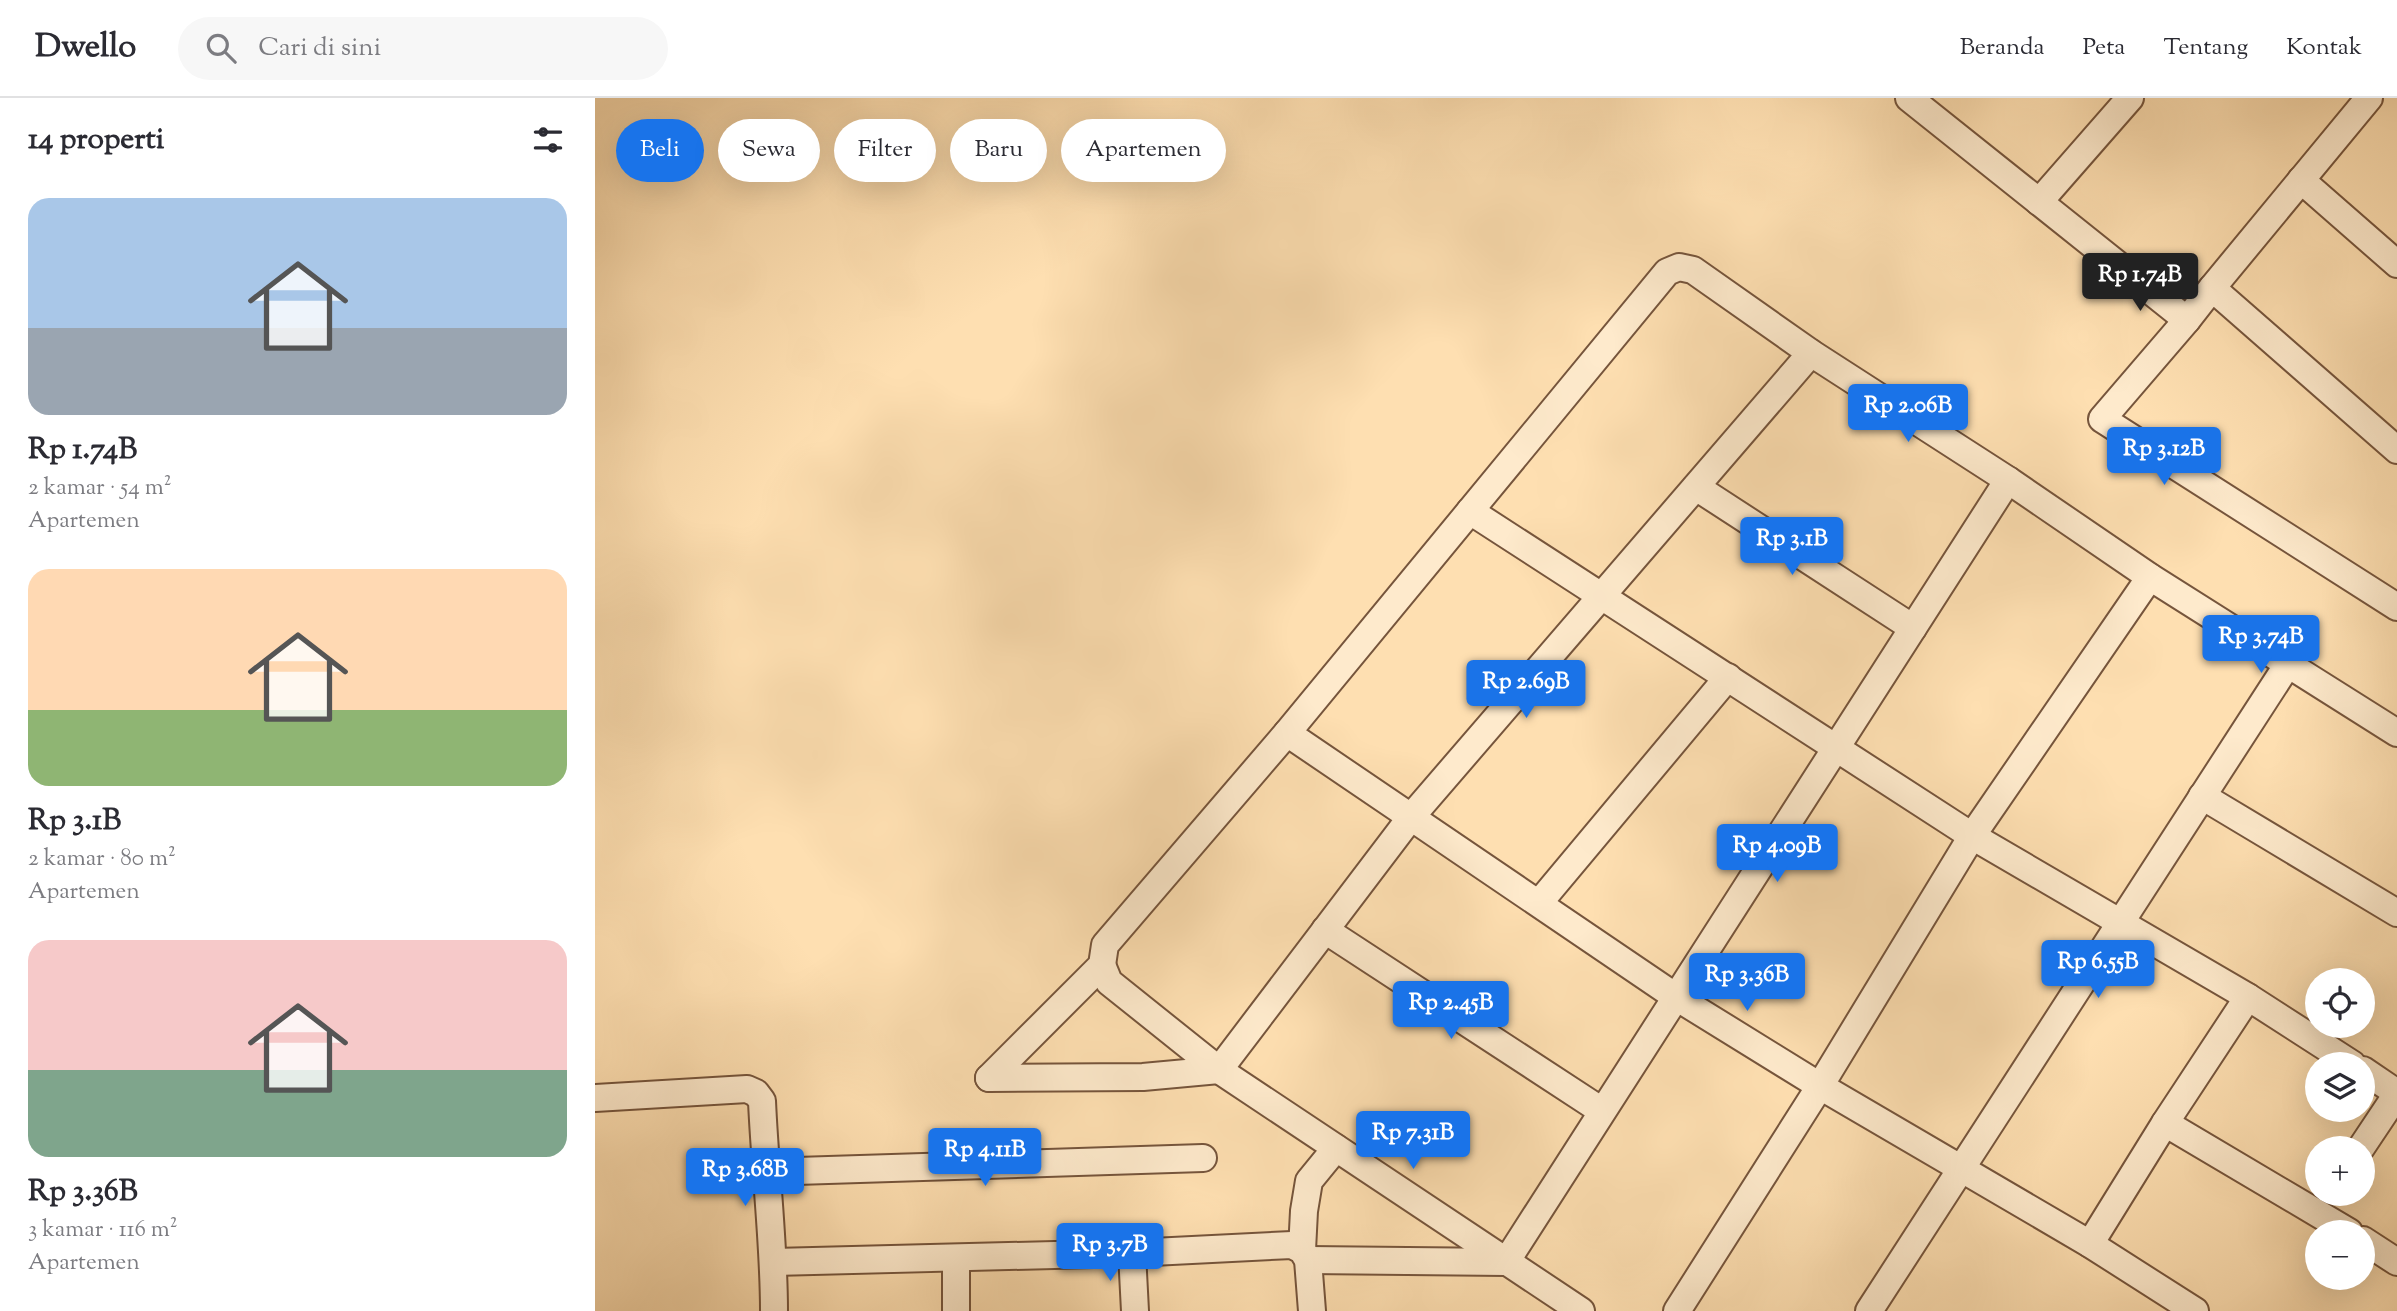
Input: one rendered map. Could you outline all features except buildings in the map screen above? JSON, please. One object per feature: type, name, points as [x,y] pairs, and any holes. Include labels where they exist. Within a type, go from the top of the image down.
[{"type":"street","points":[[1909,98],[2187,320]]},
{"type":"street","points":[[2039,202],[2130,98]]},
{"type":"street","points":[[2369,98],[2102,419],[2397,607]]},
{"type":"street","points":[[2301,180],[2397,264]]},
{"type":"street","points":[[1581,1311],[1219,1070],[1109,982],[1102,965],[1105,945],[1287,733],[1672,269],[1693,270],[1811,353],[2008,480],[2150,577],[2397,733]]},
{"type":"street","points":[[2212,288],[2397,450]]},
{"type":"street","points":[[1102,965],[989,1078],[1143,1077],[1219,1070],[1411,817],[1811,353]]},
{"type":"street","points":[[1506,1262],[2008,480]]},
{"type":"street","points":[[1696,487],[1913,628]]},
{"type":"street","points":[[1470,511],[1972,836],[2248,997],[2333,1052]]},
{"type":"street","points":[[1677,1311],[1820,1086],[1972,836],[2150,577]]},
{"type":"street","points":[[1881,1307],[1961,1171],[2288,664]]},
{"type":"street","points":[[1539,903],[1728,677]]},
{"type":"street","points":[[1287,733],[1676,997],[1961,1171],[2090,1244],[2195,1311]]},
{"type":"street","points":[[2202,796],[2397,913]]},
{"type":"street","points":[[1325,930],[1602,1111]]},
{"type":"street","points":[[2090,1244],[2248,997]]},
{"type":"street","points":[[2369,1136],[2397,1093],[2375,1078]]},
{"type":"street","points":[[595,1098],[747,1089],[756,1093],[762,1101],[765,1172],[774,1262],[774,1311]]},
{"type":"street","points":[[2165,1123],[2305,1193]]},
{"type":"street","points":[[1312,1311],[1305,1255],[1304,1211],[1309,1181],[1336,1149]]},
{"type":"street","points":[[765,1172],[1203,1158]]},
{"type":"street","points":[[2327,1206],[2339,1220]]},
{"type":"street","points":[[774,1262],[1132,1253],[1280,1244],[1292,1245],[1305,1255],[1506,1262]]},
{"type":"street","points":[[2375,1248],[2397,1262]]},
{"type":"street","points":[[1132,1253],[1135,1311]]},
{"type":"street","points":[[956,1258],[956,1311]]}]
